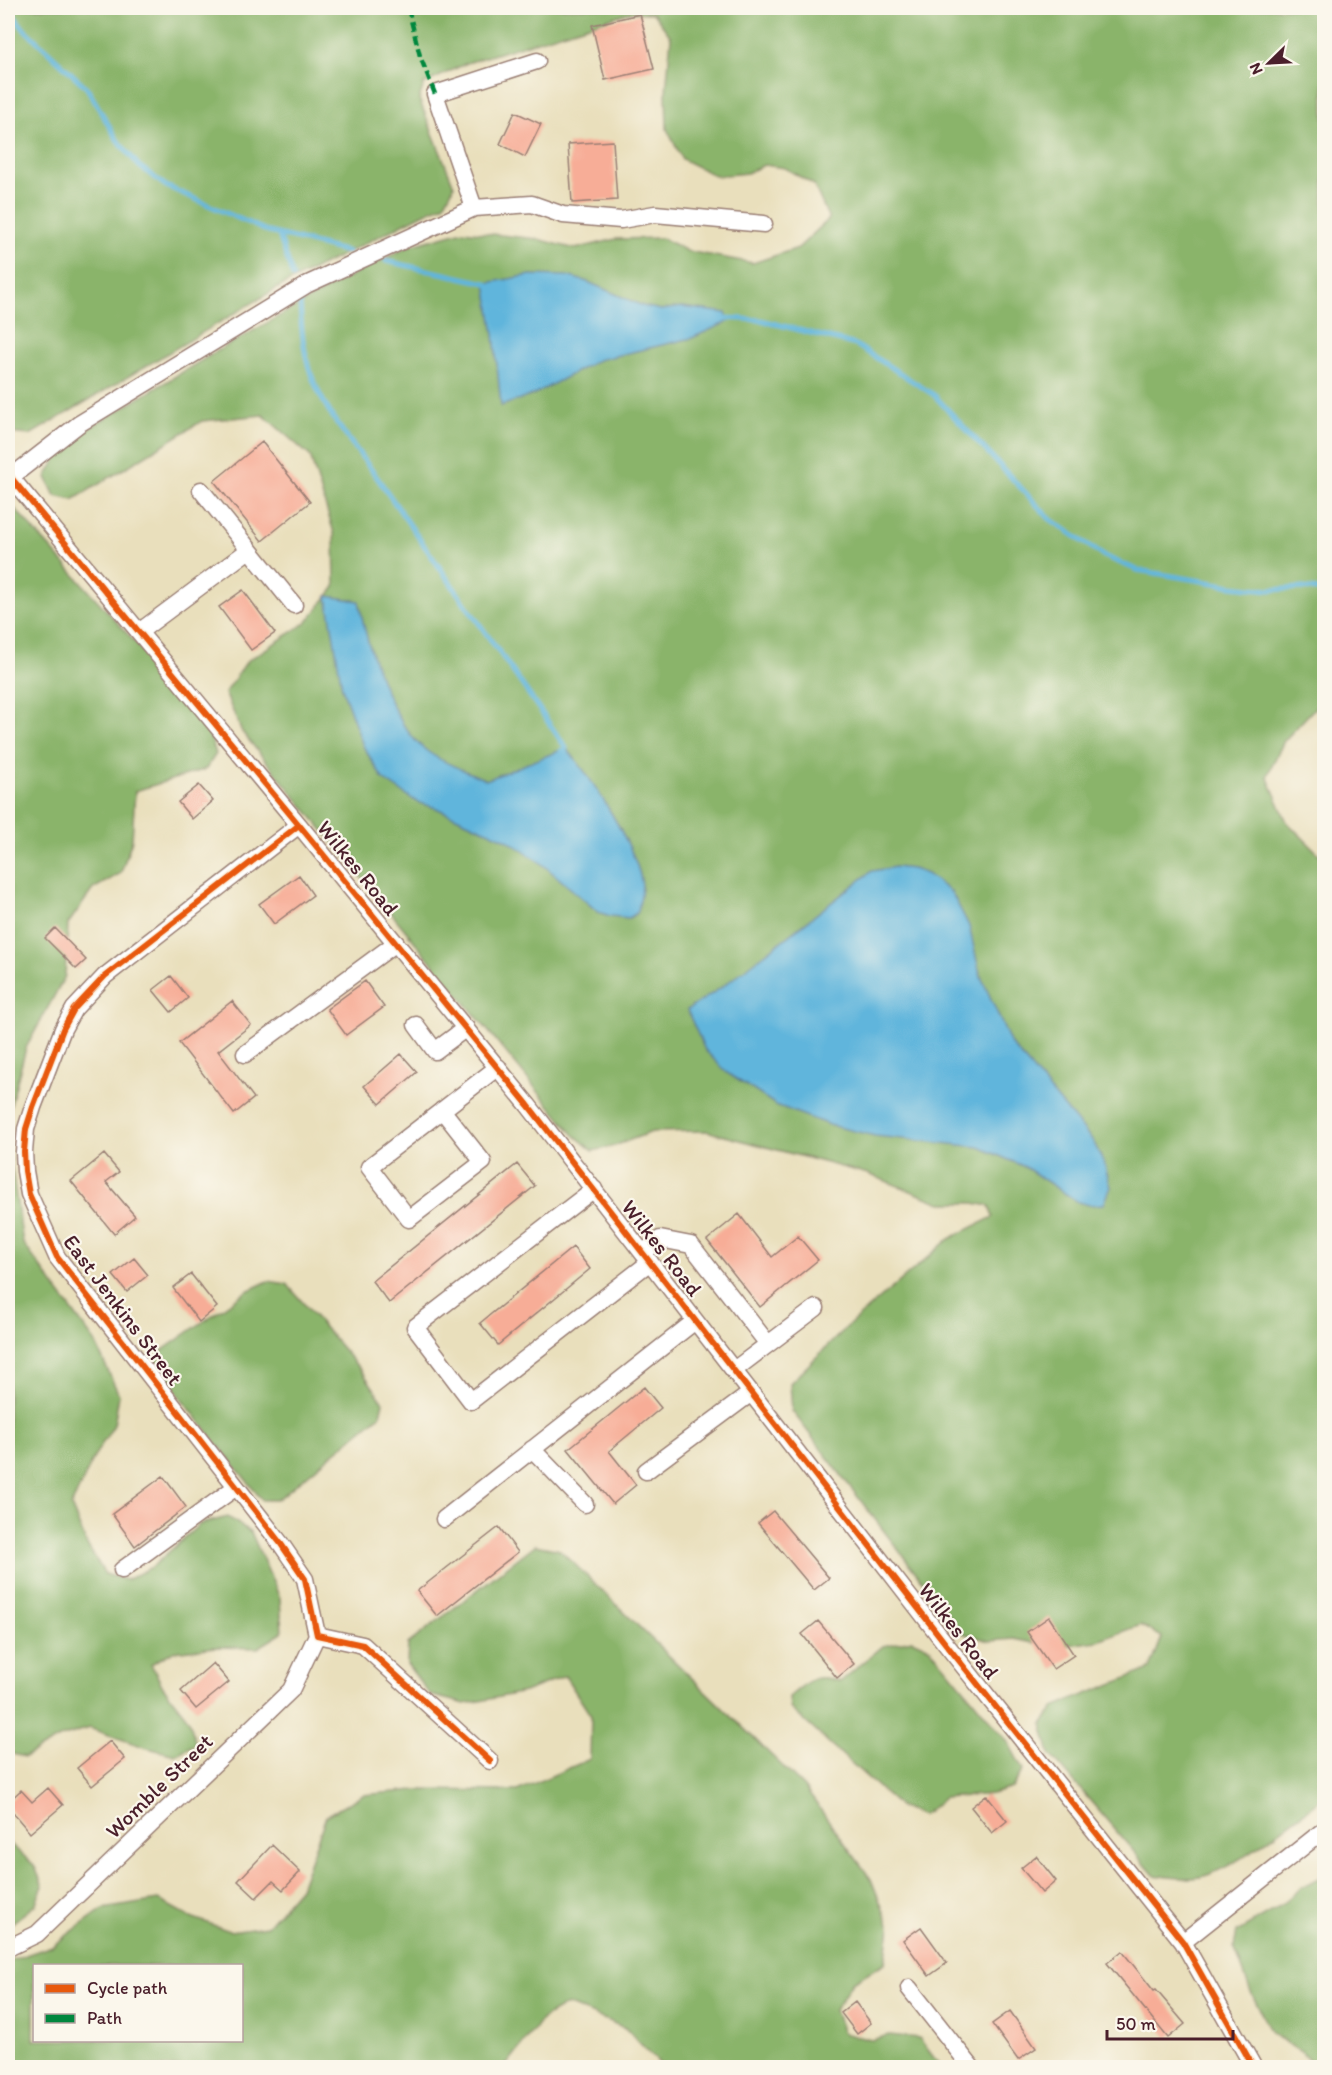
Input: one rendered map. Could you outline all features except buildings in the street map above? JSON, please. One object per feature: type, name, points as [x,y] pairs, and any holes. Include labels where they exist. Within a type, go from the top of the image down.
[{"type":"street","points":[[474,208],[435,94],[537,61]]},
{"type":"street","points":[[9,476],[79,424],[308,284],[474,208],[532,204],[563,215],[621,220],[655,214],[764,224]]},
{"type":"street","name":"Wilkes Road","points":[[9,476],[498,1067],[594,1189],[945,1643],[1183,1942],[1254,2067]]},
{"type":"street","points":[[201,490],[294,605]]},
{"type":"street","points":[[139,632],[249,550]]},
{"type":"street","name":"East Jenkins Street","points":[[299,825],[105,976],[74,1009],[63,1029],[33,1107],[26,1129],[24,1152],[29,1194],[57,1257],[281,1544],[305,1579],[317,1635]]},
{"type":"street","points":[[244,1054],[396,943]]},
{"type":"street","points":[[416,1024],[435,1051],[466,1028]]},
{"type":"street","points":[[442,1110],[483,1162],[409,1219],[369,1167],[442,1110],[498,1067]]},
{"type":"street","points":[[594,1189],[415,1327],[471,1401],[646,1257],[660,1239],[691,1245],[768,1344]]},
{"type":"street","points":[[734,1370],[816,1308]]},
{"type":"street","points":[[444,1519],[695,1321]]},
{"type":"street","points":[[646,1472],[751,1393]]},
{"type":"street","points":[[532,1449],[585,1504]]},
{"type":"street","points":[[122,1570],[236,1487]]},
{"type":"street","points":[[317,1635],[363,1645],[490,1761]]},
{"type":"street","name":"Womble Street","points":[[8,1948],[37,1934],[291,1690],[317,1635]]},
{"type":"street","points":[[1183,1942],[1324,1830]]},
{"type":"street","points":[[909,1988],[972,2067]]},
{"type":"green space","points":[[8,8],[1324,8],[1324,698],[1284,741],[1267,776],[1287,822],[1324,859],[1324,1797],[1247,1854],[1215,1872],[1200,1877],[1154,1875],[1050,1754],[1042,1724],[1056,1706],[1150,1669],[1162,1637],[1141,1625],[1098,1641],[1053,1647],[1014,1639],[990,1641],[962,1633],[792,1411],[790,1383],[848,1326],[949,1239],[993,1217],[989,1206],[974,1203],[941,1203],[868,1174],[706,1131],[652,1132],[593,1151],[573,1134],[242,732],[225,693],[247,661],[306,623],[335,587],[334,533],[310,456],[263,415],[202,421],[73,500],[55,496],[46,477],[66,442],[219,350],[343,280],[409,246],[463,231],[538,239],[575,249],[616,239],[662,238],[687,251],[753,263],[798,248],[829,219],[814,185],[785,168],[764,165],[747,173],[716,176],[682,159],[667,129],[666,92],[671,37],[653,13],[630,12],[467,63],[424,84],[419,99],[454,186],[444,205],[281,286],[30,435],[8,433]]},
{"type":"green space","points":[[8,501],[205,720],[216,754],[206,769],[135,791],[132,840],[121,873],[93,889],[68,924],[65,976],[26,1048],[8,1115]]},
{"type":"green space","points":[[8,1142],[23,1243],[95,1342],[119,1395],[114,1425],[95,1455],[71,1506],[87,1545],[105,1574],[126,1580],[152,1567],[200,1524],[228,1517],[251,1532],[280,1598],[282,1633],[258,1648],[216,1647],[172,1652],[151,1664],[163,1687],[189,1720],[196,1744],[175,1755],[89,1728],[61,1737],[25,1757],[8,1753]]},
{"type":"green space","points":[[268,1281],[287,1284],[364,1374],[383,1402],[380,1415],[277,1500],[262,1500],[155,1365],[160,1352],[247,1291]]},
{"type":"green space","points":[[535,1545],[560,1550],[804,1787],[871,1879],[890,1927],[885,1963],[852,1982],[835,2010],[843,2033],[871,2040],[889,2035],[919,2038],[941,2067],[663,2067],[625,2028],[567,2004],[543,2018],[505,2067],[8,2067],[8,1961],[52,1946],[103,1909],[159,1900],[188,1916],[230,1931],[267,1926],[300,1888],[326,1816],[363,1795],[415,1790],[517,1791],[590,1759],[591,1716],[565,1676],[524,1692],[465,1704],[430,1695],[407,1664],[408,1644]]},
{"type":"green space","points":[[912,1640],[930,1648],[1008,1742],[1023,1770],[1012,1788],[992,1794],[944,1798],[923,1815],[900,1807],[790,1708],[789,1697],[812,1679],[824,1678],[840,1682],[883,1646]]},
{"type":"green space","points":[[8,1842],[34,1865],[43,1886],[35,1905],[8,1926]]},
{"type":"green space","points":[[1324,1876],[1324,2067],[1317,2068],[1301,2052],[1271,2033],[1250,1990],[1234,1947],[1237,1932],[1275,1910],[1299,1889]]},
{"type":"water","points":[[531,275],[567,276],[588,282],[643,306],[661,310],[682,307],[726,313],[730,321],[692,338],[598,360],[533,395],[501,406],[486,283]]},
{"type":"water","points":[[327,596],[359,601],[374,661],[392,703],[402,723],[414,739],[434,756],[486,780],[566,748],[612,813],[632,853],[642,885],[638,912],[629,918],[598,912],[541,863],[507,840],[436,808],[417,802],[383,779],[363,746],[342,688]]},
{"type":"water","points":[[895,867],[913,869],[927,874],[952,893],[969,926],[980,974],[1011,1044],[1093,1141],[1104,1163],[1111,1187],[1104,1204],[1089,1205],[1078,1202],[1025,1167],[979,1147],[875,1136],[829,1125],[776,1105],[727,1073],[705,1050],[687,1010],[722,987],[872,871]]},
{"type":"waterway","points":[[8,8],[24,29],[87,88],[118,141],[139,166],[166,186],[269,232],[348,252]]},
{"type":"waterway","points":[[279,235],[293,277]]},
{"type":"waterway","points":[[386,261],[486,283],[491,287]]},
{"type":"waterway","points":[[300,299],[305,353],[315,384],[329,411],[566,748],[561,751]]},
{"type":"waterway","points":[[724,318],[761,320],[856,345],[934,395],[1050,519],[1104,556],[1137,570],[1232,586],[1269,590],[1303,588],[1324,591]]},
{"type":"marked path","points":[[408,8],[420,56],[435,94]]},
{"type":"cycle path","points":[[8,474],[528,1105],[945,1643],[1183,1942],[1254,2068]]},
{"type":"cycle path","points":[[299,825],[105,976],[74,1009],[63,1029],[26,1129],[24,1152],[29,1194],[57,1257],[281,1544],[305,1579],[317,1635],[363,1645],[490,1761]]}]
